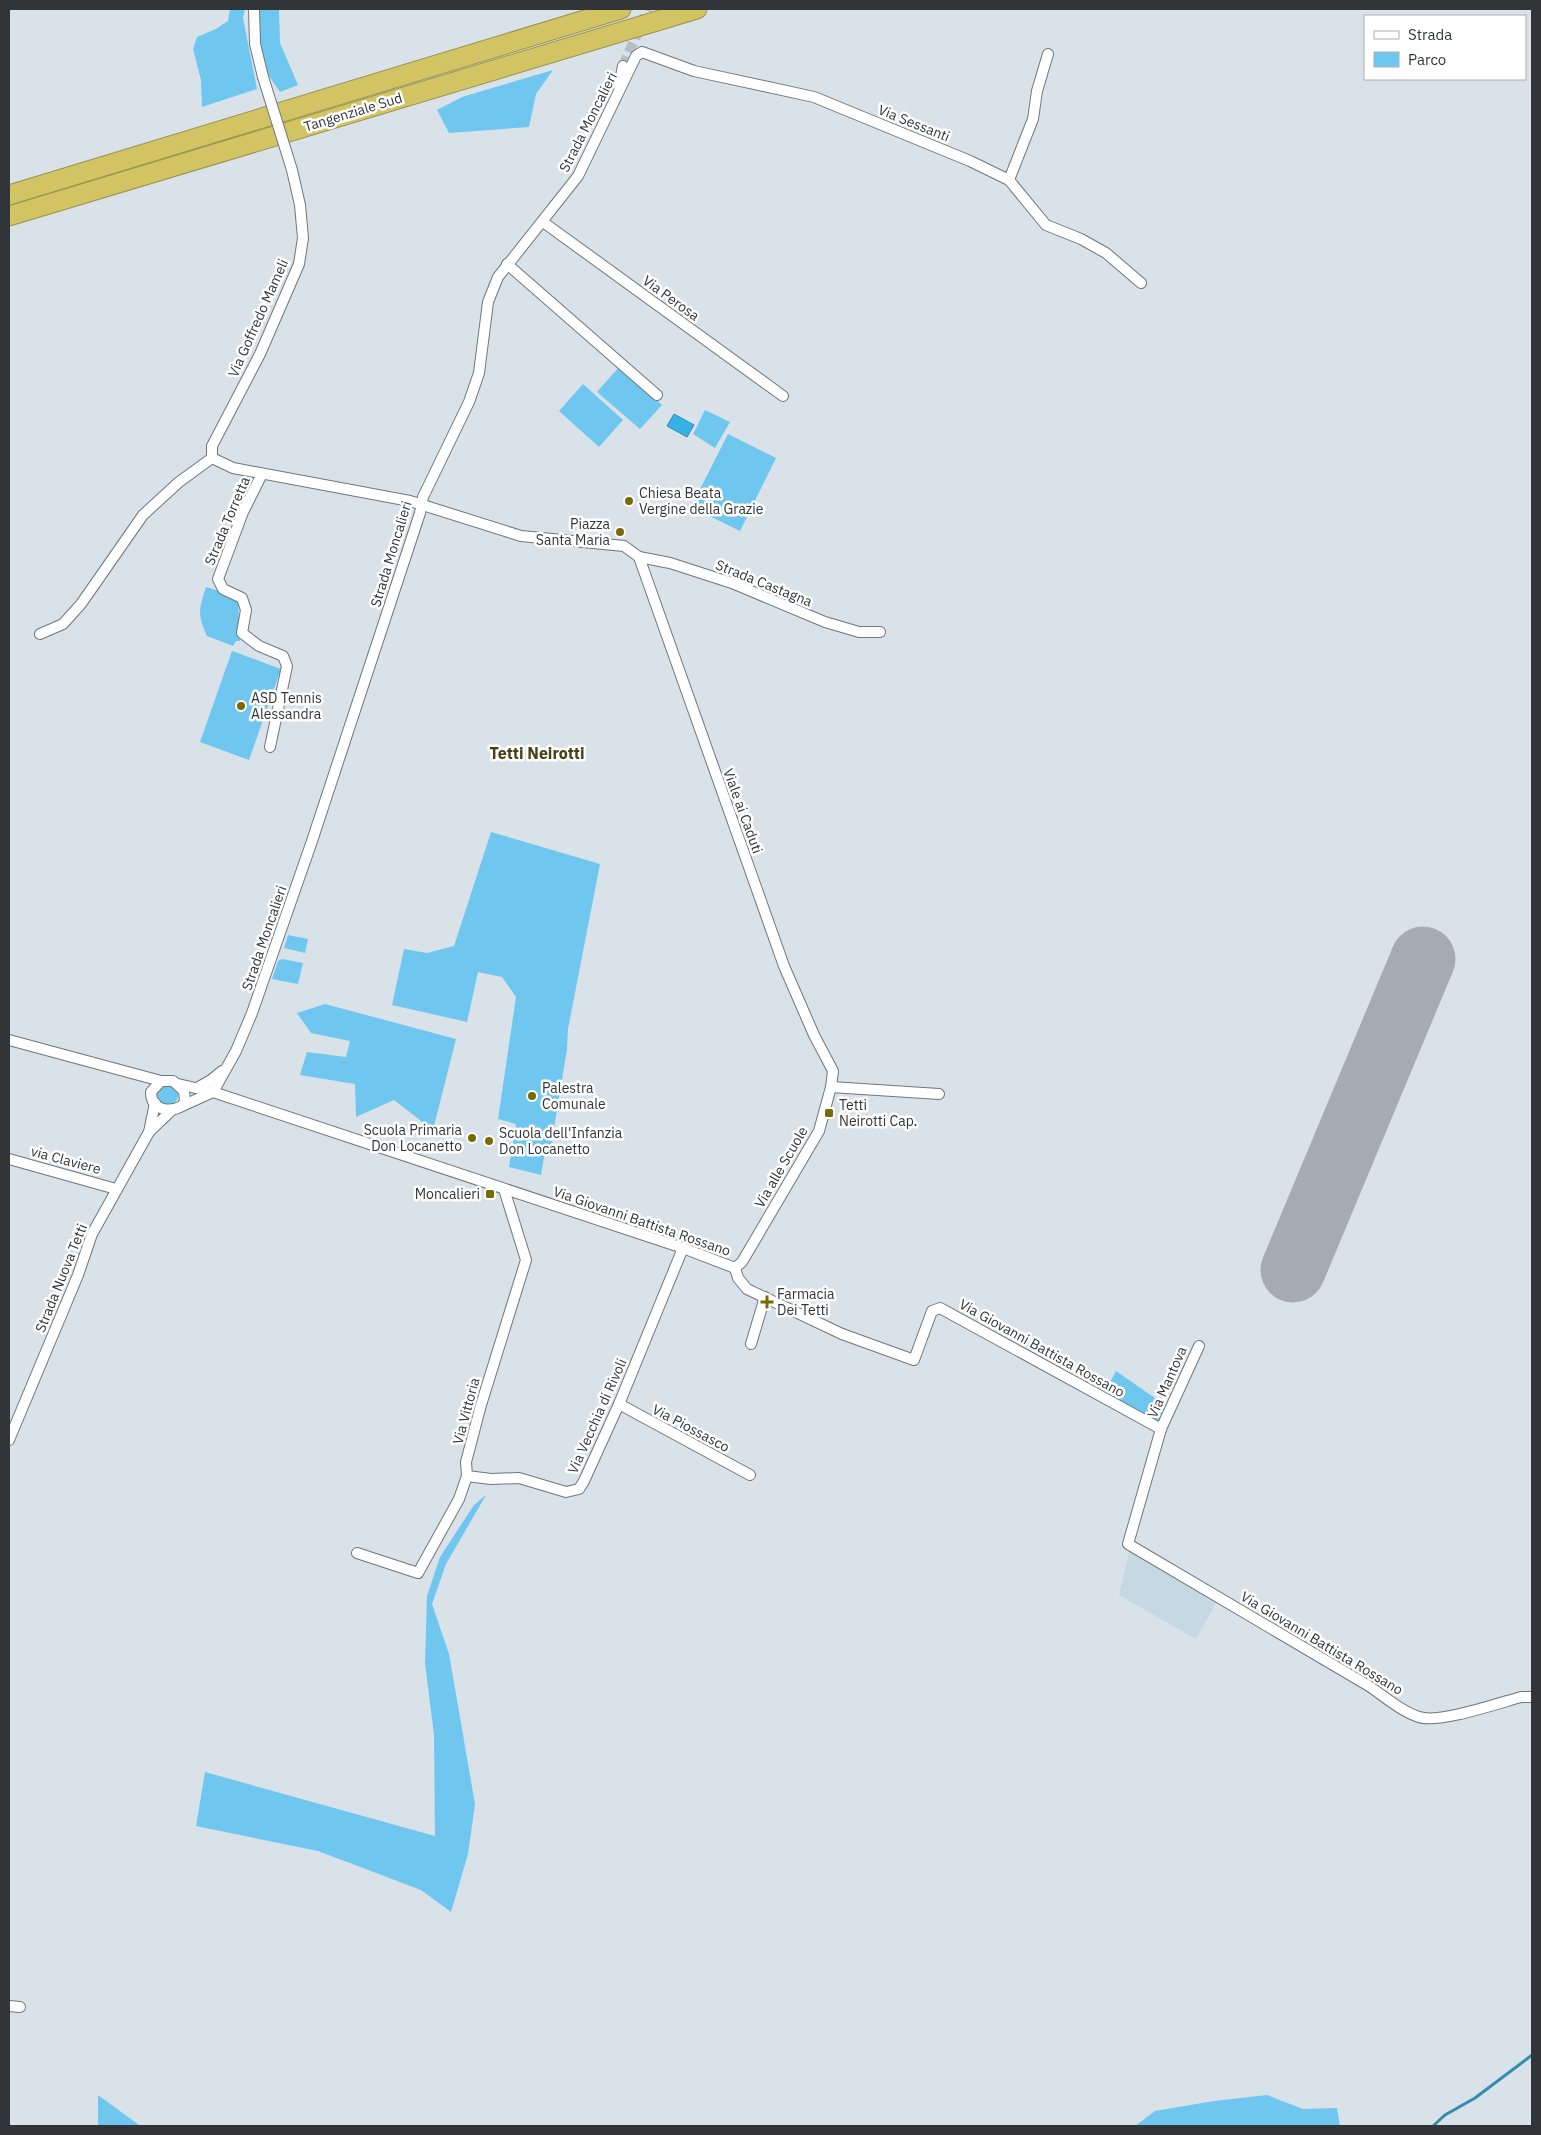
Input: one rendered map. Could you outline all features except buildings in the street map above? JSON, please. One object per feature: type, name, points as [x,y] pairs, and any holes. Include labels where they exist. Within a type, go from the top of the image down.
[{"type":"highway","name":"Tangenziale Sud","points":[[9,195],[621,9]]},
{"type":"highway","name":"Tangenziale Sud","points":[[9,216],[696,9]]},
{"type":"street","name":"Via Goffredo Mameli","points":[[212,458],[212,446],[260,354],[299,264],[303,238],[300,205],[292,170],[263,77],[255,44],[254,9]]},
{"type":"street","name":"Strada Moncalieri","points":[[213,1092],[236,1051],[252,1013],[312,842],[422,505],[423,496],[469,402],[479,373],[488,302],[498,276],[578,176],[617,99],[633,61],[642,52]]},
{"type":"street","name":"Via Sessanti","points":[[642,52],[694,71],[814,97],[970,161],[1009,180],[1046,225],[1081,239],[1106,253],[1141,283]]},
{"type":"street","points":[[1009,180],[1033,119],[1037,91],[1048,54]]},
{"type":"street","points":[[617,99],[622,66]]},
{"type":"street","name":"Via Perosa","points":[[543,222],[783,396]]},
{"type":"street","points":[[506,264],[657,395]]},
{"type":"street","points":[[40,634],[64,624],[81,604],[143,515],[179,482],[212,458]]},
{"type":"street","name":"Strada Castagna","points":[[212,458],[233,468],[375,493],[422,505],[521,536],[624,546],[639,557],[670,563],[732,583],[825,622],[859,632],[880,632]]},
{"type":"street","name":"Strada Torretta","points":[[262,474],[243,512],[218,580],[223,589],[242,598],[246,610],[242,633],[259,646],[283,656],[287,666],[270,746]]},
{"type":"street","name":"Viale ai Caduti","points":[[639,557],[784,966],[814,1035],[833,1071]]},
{"type":"street","points":[[9,1040],[178,1084],[185,1095],[182,1106]]},
{"type":"street","points":[[196,1088],[212,1080],[225,1068]]},
{"type":"street","name":"Via alle Scuole","points":[[735,1268],[742,1262],[819,1131],[831,1087],[833,1071]]},
{"type":"street","points":[[133,1072],[153,1100],[162,1109],[172,1111],[213,1092]]},
{"type":"street","points":[[153,1100],[153,1088],[161,1081]]},
{"type":"street","name":"Via Giovanni Battista Rossano","points":[[178,1084],[213,1092],[682,1248],[735,1268],[738,1278],[747,1289],[842,1334],[914,1360],[932,1310],[940,1308],[1161,1429],[1128,1544],[1420,1718],[1437,1718],[1521,1697],[1532,1696]]},
{"type":"street","points":[[831,1087],[939,1094]]},
{"type":"street","name":"Strada Nuova Tetti","points":[[149,1132],[153,1100]]},
{"type":"street","name":"Strada Nuova Tetti","points":[[9,1440],[78,1275],[92,1234],[149,1132],[172,1111]]},
{"type":"street","name":"via Claviere","points":[[9,1159],[116,1189]]},
{"type":"street","name":"Via Vittoria","points":[[357,1553],[418,1573],[459,1499],[467,1476],[466,1462],[481,1404],[526,1260],[504,1189]]},
{"type":"street","name":"Via Vecchia di Rivoli","points":[[467,1476],[491,1479],[519,1478],[566,1492],[579,1489],[618,1404],[682,1248]]},
{"type":"street","points":[[751,1344],[765,1297]]},
{"type":"street","name":"Via Mantova","points":[[1161,1429],[1199,1346]]},
{"type":"street","name":"Via Piossasco","points":[[618,1404],[750,1475]]},
{"type":"street","points":[[9,2006],[20,2007]]},
{"type":"shaded area","points":[[674,414],[694,425],[687,437],[667,426]]},
{"type":"shaded area","points":[[1130,1548],[1217,1601],[1196,1639],[1119,1595]]},
{"type":"green space","points":[[230,9],[245,9],[243,18],[257,89],[202,107],[201,80],[193,49],[197,37],[216,29],[228,21]]},
{"type":"green space","points":[[259,9],[279,9],[280,43],[298,85],[280,92],[267,73],[258,32]]},
{"type":"green space","points":[[553,70],[536,94],[529,127],[449,133],[437,110],[462,97]]},
{"type":"green space","points":[[619,367],[662,405],[640,429],[597,392]]},
{"type":"green space","points":[[583,384],[623,420],[599,447],[559,411]]},
{"type":"green space","points":[[705,410],[730,422],[715,448],[693,434]]},
{"type":"green space","points":[[728,434],[776,458],[740,531],[691,507]]},
{"type":"green space","points":[[206,587],[223,592],[238,601],[240,641],[236,641],[233,646],[207,636],[200,617]]},
{"type":"green space","name":"ASD Tennis Alessandra","points":[[232,651],[281,669],[249,760],[200,742]]},
{"type":"green space","points":[[491,832],[600,864],[568,1029],[567,1049],[551,1146],[546,1146],[541,1175],[509,1167],[516,1124],[498,1119],[516,997],[502,977],[478,972],[467,1022],[392,1005],[404,949],[427,953],[454,946]]},
{"type":"green space","points":[[288,935],[308,939],[305,953],[284,948]]},
{"type":"green space","points":[[282,959],[303,963],[298,984],[272,979],[278,961]]},
{"type":"green space","points":[[325,1004],[456,1039],[433,1130],[394,1100],[356,1117],[355,1084],[300,1075],[307,1052],[346,1057],[350,1041],[311,1033],[297,1013]]},
{"type":"green space","points":[[167,1084],[175,1087],[178,1095],[175,1103],[167,1106],[159,1103],[156,1095],[159,1087]]},
{"type":"green space","points":[[1116,1371],[1165,1405],[1158,1422],[1105,1392]]},
{"type":"green space","points":[[486,1495],[446,1564],[432,1604],[449,1654],[475,1804],[468,1854],[451,1912],[421,1890],[318,1851],[196,1826],[205,1772],[435,1836],[434,1735],[425,1663],[427,1596],[440,1557],[474,1505]]},
{"type":"green space","points":[[98,2095],[139,2125],[140,2126],[98,2126]]},
{"type":"green space","points":[[1267,2095],[1303,2109],[1337,2108],[1340,2126],[1135,2126],[1155,2111],[1214,2101]]},
{"type":"waterway","points":[[1433,2126],[1445,2115],[1475,2098],[1532,2055]]},
{"type":"runway","points":[[1293,1270],[1423,959]]},
{"type":"tunnel","points":[[623,66],[648,9]]},
{"type":"place","name":"Chiesa Beata Vergine della Grazie","points":[[629,501]]},
{"type":"place","name":"Piazza Santa Maria","points":[[620,532]]},
{"type":"place","name":"ASD Tennis Alessandra","points":[[241,706]]},
{"type":"place","name":"Palestra Comunale","points":[[532,1096]]},
{"type":"place","name":"Tetti Neirotti Cap.","points":[[829,1113]]},
{"type":"place","name":"Scuola Primaria Don Locanetto","points":[[472,1138]]},
{"type":"place","name":"Scuola dell'Infanzia Don Locanetto","points":[[489,1141]]},
{"type":"place","name":"Moncalieri","points":[[490,1194]]},
{"type":"place","name":"Farmacia Dei Tetti","points":[[767,1302]]},
{"type":"district","name":"Tetti Neirotti","points":[[537,753]]}]
